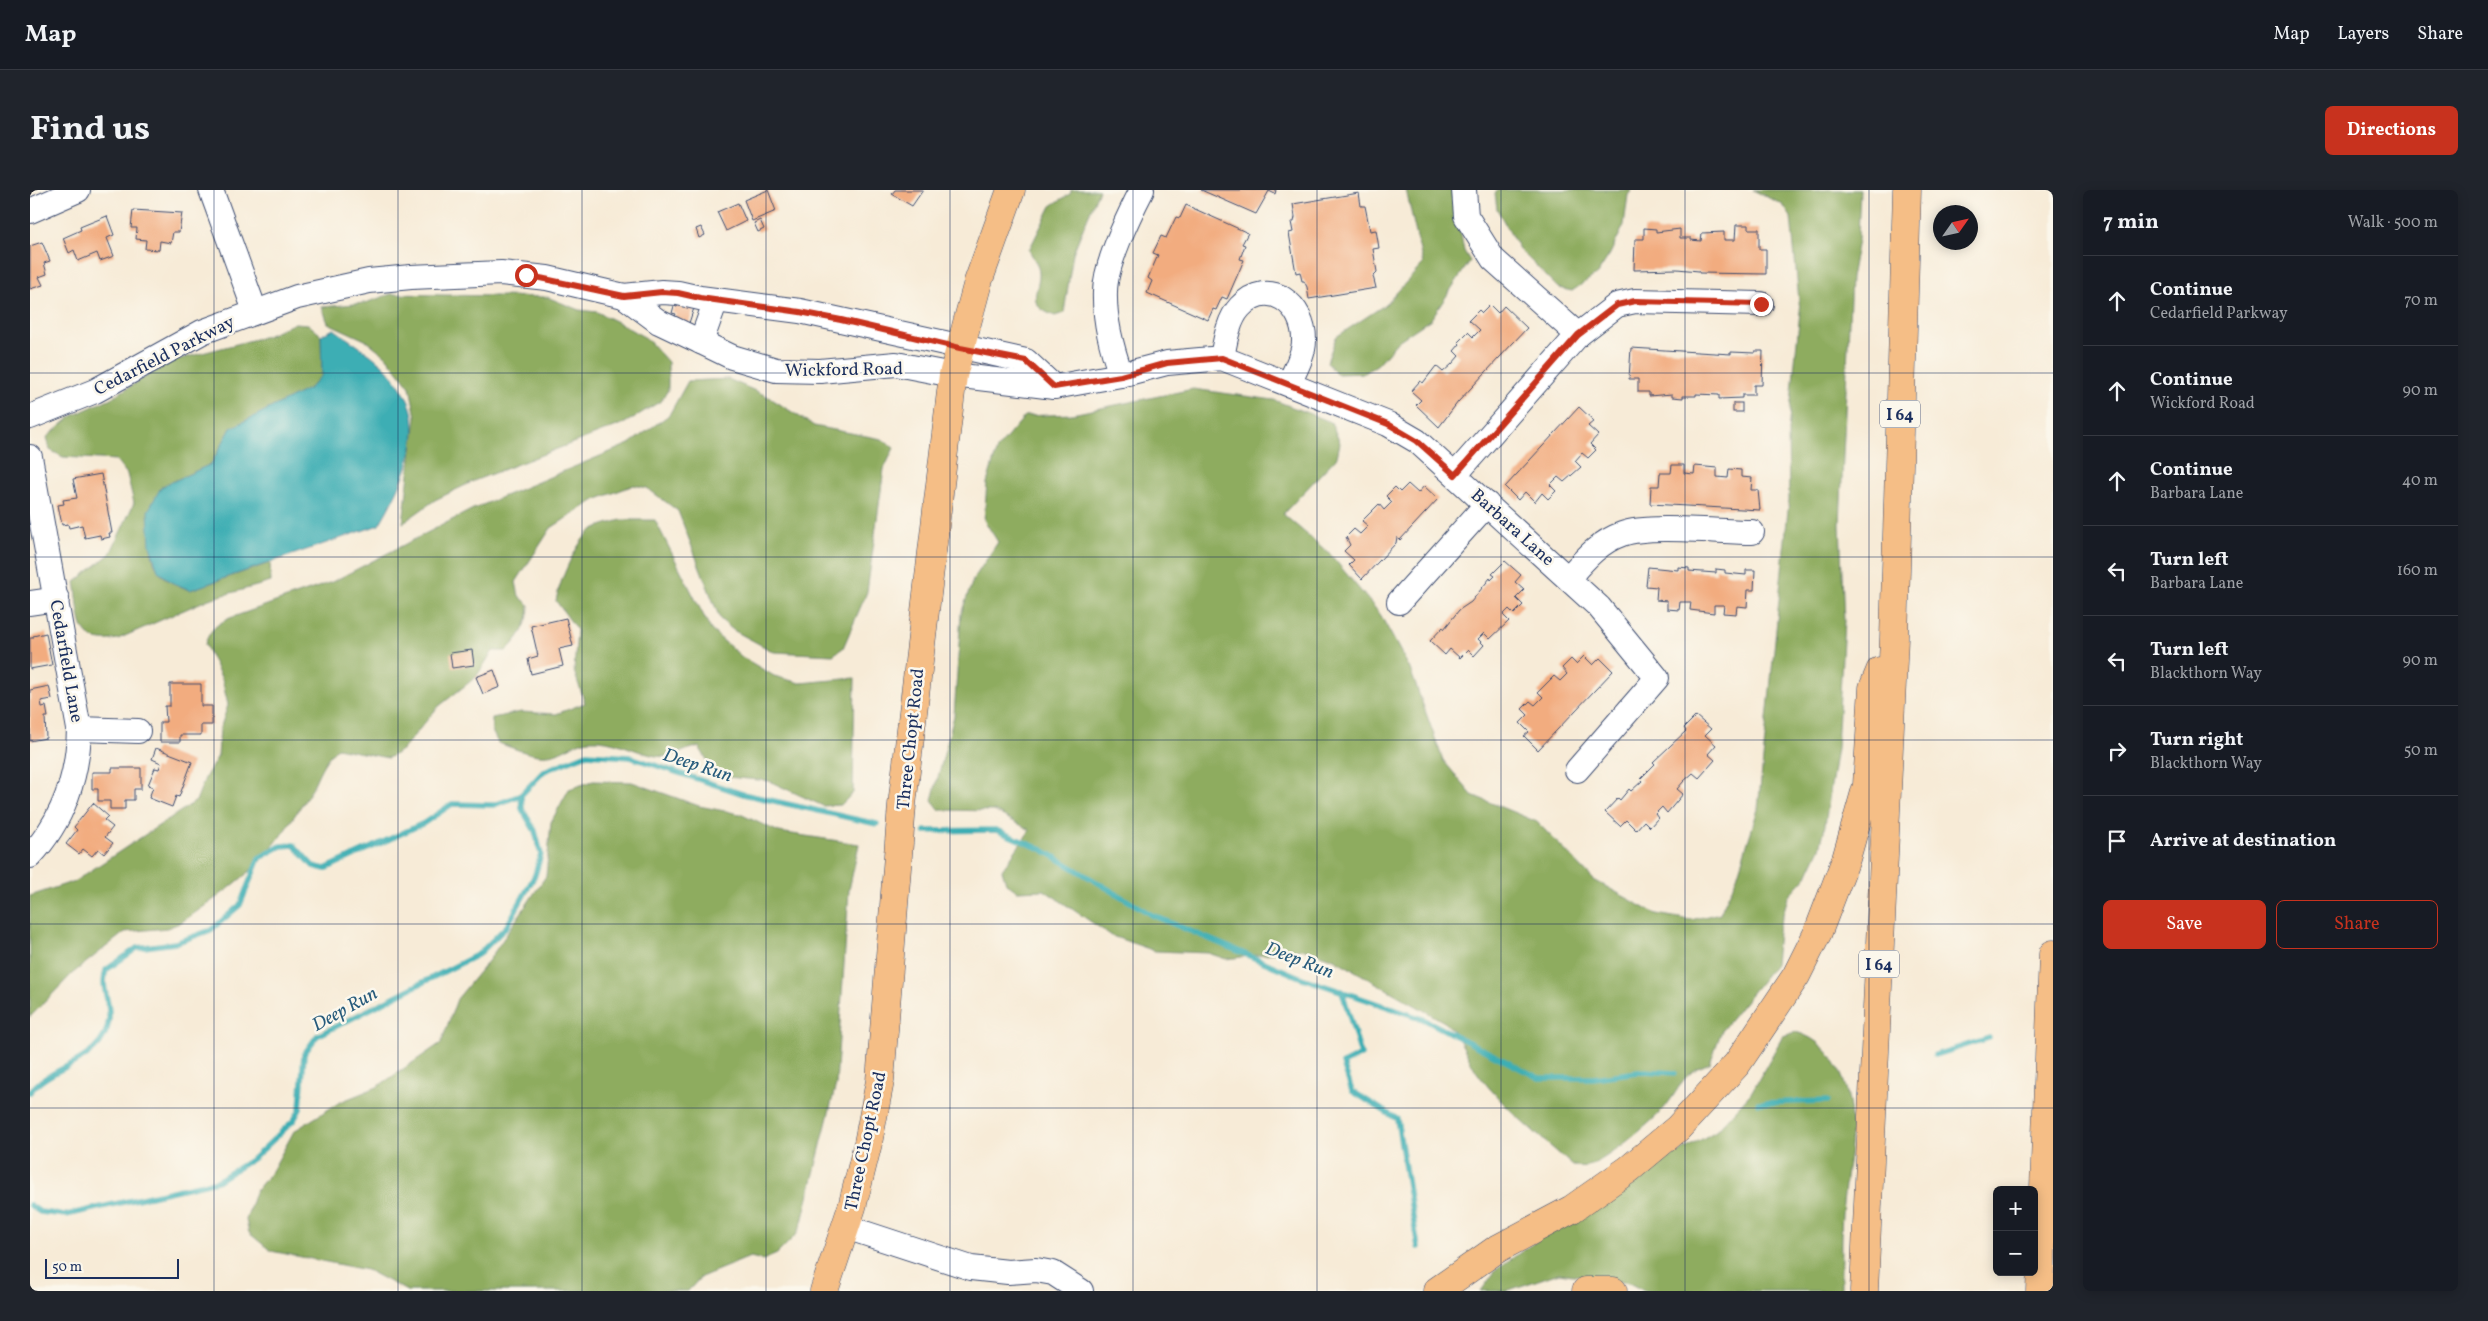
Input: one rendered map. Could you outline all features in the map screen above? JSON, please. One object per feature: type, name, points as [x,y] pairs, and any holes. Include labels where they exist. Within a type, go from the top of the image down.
[{"type":"main road","name":"Three Chopt Road","points":[[824,1291],[846,1227],[868,1143],[880,1081],[902,805],[954,376],[978,282],[1010,190]]},
{"type":"main road","name":"I 64","points":[[1864,1291],[1894,638],[1907,190]]},
{"type":"main road","points":[[1437,1291],[1497,1249],[1572,1209],[1629,1169],[1678,1128],[1737,1064],[1796,976],[1818,932],[1846,859],[1867,785],[1873,688],[1894,638]]},
{"type":"main road","points":[[2040,1291],[2053,954]]},
{"type":"main road","points":[[1586,1291],[1613,1291]]},
{"type":"street","points":[[30,211],[78,190]]},
{"type":"street","points":[[211,190],[255,310]]},
{"type":"street","points":[[1121,376],[1110,344],[1104,290],[1126,221],[1142,190]]},
{"type":"street","points":[[1464,190],[1466,216],[1493,259],[1578,335]]},
{"type":"street","name":"Cedarfield Parkway","points":[[30,417],[96,390],[202,332],[255,310],[297,297],[369,281],[451,275],[526,275],[624,296],[662,292],[716,300]]},
{"type":"street","points":[[1222,358],[1227,332],[1240,307],[1258,295],[1280,296],[1290,303],[1296,313],[1304,341],[1289,384]]},
{"type":"street","name":"Cedarfield Parkway","points":[[624,296],[659,322],[701,342]]},
{"type":"street","points":[[701,342],[716,300]]},
{"type":"street","name":"Wickford Road","points":[[716,300],[800,312],[960,348]]},
{"type":"street","points":[[1455,475],[1578,335],[1617,305],[1635,301],[1761,304]]},
{"type":"street","name":"Wickford Road","points":[[701,342],[732,357],[776,370],[820,372],[896,364],[954,376]]},
{"type":"street","points":[[960,348],[1026,361],[1054,387]]},
{"type":"street","name":"Barbara Lane","points":[[954,376],[1054,387],[1121,376],[1167,363],[1222,358],[1388,424],[1417,441],[1569,577],[1599,607],[1657,678],[1577,770]]},
{"type":"street","name":"Cedarfield Lane","points":[[30,457],[79,729],[75,769],[66,799],[55,822],[30,856]]},
{"type":"street","points":[[1400,602],[1487,504]]},
{"type":"street","points":[[1569,577],[1589,555],[1606,542],[1622,534],[1644,530],[1752,532]]},
{"type":"street","points":[[30,603],[57,599]]},
{"type":"street","points":[[79,729],[138,731]]},
{"type":"street","points":[[846,1227],[972,1268],[1008,1272],[1036,1270],[1053,1273],[1081,1291]]},
{"type":"green space","points":[[1071,190],[1099,190],[1073,253],[1064,313],[1055,316],[1039,307],[1036,302],[1039,270],[1029,250],[1051,206],[1071,193]]},
{"type":"green space","points":[[1406,190],[1453,190],[1464,251],[1470,261],[1431,319],[1398,341],[1378,364],[1365,373],[1336,374],[1327,362],[1336,337],[1386,304],[1423,264]]},
{"type":"green space","points":[[1499,190],[1632,190],[1628,195],[1624,225],[1610,254],[1597,274],[1572,291],[1558,288],[1519,249],[1497,209],[1495,193]]},
{"type":"green space","points":[[1753,190],[1860,190],[1858,240],[1851,278],[1840,524],[1844,621],[1837,748],[1820,848],[1807,876],[1788,897],[1778,932],[1775,964],[1722,1030],[1710,1063],[1687,1076],[1665,1107],[1640,1131],[1616,1149],[1588,1166],[1573,1166],[1525,1124],[1491,1090],[1476,1071],[1457,1037],[1446,1023],[1334,959],[1305,949],[1226,959],[1208,953],[1155,951],[1112,936],[1044,890],[1017,891],[1006,883],[1002,870],[1030,830],[994,811],[940,810],[932,800],[954,716],[961,614],[973,580],[998,542],[984,520],[987,483],[997,449],[1025,416],[1072,414],[1193,389],[1274,400],[1331,422],[1340,443],[1337,457],[1283,514],[1330,554],[1380,614],[1410,669],[1443,760],[1472,795],[1537,822],[1594,880],[1656,914],[1691,920],[1720,913],[1737,877],[1758,809],[1789,500],[1788,431],[1800,311],[1791,217],[1783,205]]},
{"type":"green space","points":[[391,294],[547,297],[579,310],[597,312],[646,338],[668,362],[668,390],[661,401],[625,423],[476,480],[435,500],[403,523],[416,417],[410,387],[386,356],[367,341],[328,323],[322,307],[365,303]]},
{"type":"green space","points":[[295,323],[308,324],[321,335],[322,375],[310,388],[231,428],[211,464],[161,487],[152,529],[151,550],[158,570],[168,580],[177,585],[190,590],[270,563],[271,582],[209,599],[118,639],[104,640],[94,638],[82,626],[75,582],[110,554],[134,503],[127,474],[116,460],[63,457],[50,450],[47,437],[72,416],[111,398],[172,361],[267,336]]},
{"type":"green space","points":[[728,379],[767,396],[814,426],[882,439],[894,448],[884,469],[867,592],[843,648],[833,655],[774,652],[733,630],[720,619],[678,511],[647,488],[634,485],[595,500],[551,528],[516,582],[519,596],[529,605],[529,612],[523,630],[516,641],[506,651],[493,651],[476,677],[438,707],[402,750],[388,758],[337,748],[321,768],[308,796],[280,837],[247,874],[180,923],[167,928],[125,932],[73,973],[30,1017],[30,896],[75,881],[196,801],[205,778],[218,756],[220,729],[228,705],[222,679],[205,644],[214,628],[230,618],[332,582],[473,509],[629,444],[669,415],[688,381]]},
{"type":"green space","points":[[621,520],[655,520],[711,630],[742,657],[774,676],[800,683],[855,678],[853,793],[841,805],[823,806],[769,781],[717,776],[699,747],[663,757],[607,741],[589,740],[577,743],[557,753],[542,755],[528,753],[498,743],[492,731],[492,718],[521,712],[556,714],[585,703],[574,671],[577,630],[556,601],[569,563],[585,536],[598,527]]},
{"type":"green space","points":[[593,781],[632,782],[699,806],[740,814],[779,832],[859,844],[849,890],[836,1084],[802,1222],[797,1234],[777,1254],[763,1260],[750,1257],[701,1277],[688,1291],[407,1291],[367,1270],[271,1251],[249,1233],[246,1220],[255,1192],[272,1171],[294,1131],[340,1102],[377,1087],[441,1043],[457,999],[489,960],[546,876],[551,822],[569,789]]},
{"type":"green space","points":[[1796,1032],[1811,1038],[1823,1047],[1833,1059],[1846,1088],[1849,1103],[1851,1135],[1842,1214],[1841,1291],[1644,1291],[1629,1283],[1559,1273],[1506,1291],[1481,1291],[1496,1270],[1579,1210],[1716,1131],[1751,1093],[1783,1036]]},
{"type":"water","points":[[334,329],[384,366],[402,389],[412,409],[414,430],[409,458],[393,500],[379,525],[190,590],[171,582],[158,571],[150,546],[148,511],[161,487],[211,464],[231,428],[310,388],[322,375],[321,335]]},
{"type":"building","points":[[768,190],[776,211],[752,221],[744,200]]},
{"type":"building","points":[[895,190],[923,190],[912,206],[892,194]]},
{"type":"building","points":[[1201,190],[1276,190],[1275,194],[1269,191],[1256,214]]},
{"type":"building","points":[[1359,193],[1361,206],[1365,206],[1370,231],[1376,230],[1379,248],[1373,249],[1377,272],[1373,276],[1376,288],[1309,299],[1307,287],[1304,281],[1302,281],[1300,272],[1296,273],[1289,233],[1293,232],[1291,222],[1294,222],[1295,217],[1293,204]]},
{"type":"building","points":[[738,203],[746,221],[726,231],[717,212]]},
{"type":"building","points":[[1186,205],[1248,233],[1242,244],[1245,245],[1240,259],[1244,260],[1227,299],[1222,297],[1216,310],[1213,309],[1208,320],[1147,293],[1152,281],[1148,278],[1158,255],[1153,253],[1161,236],[1166,238],[1176,217],[1180,218]]},
{"type":"building","points":[[133,210],[182,213],[179,232],[173,232],[171,243],[160,241],[159,250],[145,249],[146,240],[136,239],[137,228],[131,228]]},
{"type":"building","points":[[107,216],[114,235],[107,238],[114,256],[100,261],[97,253],[78,261],[74,250],[69,253],[63,238],[81,230],[80,227]]},
{"type":"building","points":[[760,220],[764,229],[758,232],[754,223]]},
{"type":"building","points":[[1736,225],[1748,225],[1748,229],[1759,229],[1759,249],[1766,249],[1766,274],[1699,273],[1699,271],[1677,269],[1634,270],[1635,239],[1644,239],[1644,228],[1656,229],[1656,232],[1680,229],[1680,238],[1691,238],[1691,240],[1701,241],[1702,233],[1724,232],[1724,240],[1735,240]]},
{"type":"building","points":[[701,227],[705,235],[699,238],[696,229]]},
{"type":"building","points":[[42,242],[50,261],[44,263],[47,274],[39,277],[43,285],[30,289],[30,246]]},
{"type":"building","points":[[679,303],[694,308],[689,323],[674,318],[676,314],[672,313],[674,306],[677,307]]},
{"type":"building","points":[[1490,305],[1498,313],[1504,306],[1527,328],[1458,402],[1439,427],[1416,405],[1421,400],[1411,391],[1420,381],[1423,383],[1436,366],[1443,372],[1452,364],[1459,356],[1454,351],[1460,344],[1458,342],[1468,332],[1473,337],[1480,330],[1469,320],[1479,310],[1482,313]]},
{"type":"building","points":[[1631,348],[1731,354],[1731,352],[1755,353],[1755,351],[1763,351],[1762,385],[1754,385],[1754,395],[1742,395],[1742,398],[1719,399],[1719,395],[1696,394],[1696,396],[1683,396],[1683,398],[1672,397],[1672,394],[1649,396],[1649,392],[1638,392],[1638,379],[1629,379]]},
{"type":"building","points":[[1733,403],[1742,403],[1742,412],[1733,412]]},
{"type":"building","points":[[1579,407],[1594,421],[1588,426],[1598,435],[1590,444],[1596,450],[1588,458],[1582,453],[1575,461],[1581,467],[1564,482],[1558,477],[1550,485],[1556,491],[1548,499],[1542,493],[1535,502],[1525,492],[1518,500],[1505,487]]},
{"type":"building","points":[[1672,465],[1684,465],[1684,473],[1694,474],[1695,466],[1717,468],[1717,477],[1728,478],[1729,469],[1741,470],[1741,477],[1752,478],[1751,490],[1758,490],[1760,510],[1650,504],[1651,486],[1659,486],[1660,473],[1671,473]]},
{"type":"building","points":[[101,474],[112,533],[109,533],[110,537],[101,539],[100,535],[85,538],[82,525],[69,528],[68,524],[62,525],[58,505],[64,504],[63,500],[77,498],[73,479]]},
{"type":"building","points":[[1408,484],[1418,493],[1424,486],[1438,499],[1400,540],[1397,537],[1396,543],[1362,579],[1349,565],[1354,560],[1344,551],[1350,545],[1346,537],[1354,529],[1360,534],[1368,526],[1362,521],[1379,504],[1384,510],[1392,502],[1386,496],[1395,487],[1400,492]]},
{"type":"building","points":[[1505,561],[1521,575],[1515,582],[1524,590],[1516,598],[1523,605],[1514,614],[1509,609],[1503,615],[1509,621],[1490,639],[1484,633],[1478,639],[1484,645],[1474,656],[1468,650],[1460,658],[1450,649],[1445,655],[1430,641],[1443,627],[1444,629],[1459,610],[1471,602],[1490,578],[1491,580],[1495,576],[1492,574]]},
{"type":"building","points":[[1648,567],[1678,570],[1678,567],[1689,568],[1689,571],[1716,573],[1716,569],[1725,570],[1725,573],[1746,575],[1746,570],[1755,570],[1754,590],[1748,590],[1747,607],[1737,606],[1736,614],[1723,613],[1724,605],[1714,605],[1714,613],[1690,610],[1691,602],[1680,602],[1679,610],[1667,609],[1667,601],[1656,600],[1657,587],[1646,586]]},
{"type":"building","points":[[566,618],[573,646],[559,649],[563,666],[531,674],[528,659],[538,656],[531,626]]},
{"type":"building","points":[[46,633],[52,665],[30,669],[30,638]]},
{"type":"building","points":[[472,650],[474,665],[452,668],[450,653]]},
{"type":"building","points":[[1584,656],[1593,665],[1600,658],[1613,671],[1538,750],[1524,736],[1529,732],[1520,723],[1528,715],[1522,709],[1530,701],[1535,705],[1543,697],[1538,692],[1554,676],[1560,681],[1567,674],[1562,668],[1571,659],[1576,664]]},
{"type":"building","points":[[494,670],[500,687],[483,694],[476,677]]},
{"type":"building","points":[[170,684],[201,684],[201,706],[212,706],[212,725],[201,725],[201,735],[180,735],[180,742],[160,742],[160,722],[166,722],[165,706],[170,706]]},
{"type":"building","points":[[49,686],[52,699],[41,701],[42,707],[46,706],[48,717],[45,717],[46,738],[30,741],[30,690]]},
{"type":"building","points":[[1696,716],[1711,729],[1705,735],[1716,745],[1708,754],[1715,760],[1699,778],[1693,773],[1684,781],[1677,789],[1683,794],[1667,813],[1662,807],[1655,814],[1658,818],[1650,827],[1644,821],[1636,830],[1626,820],[1620,826],[1605,812],[1618,798],[1620,800],[1629,789],[1631,791],[1642,781],[1640,779],[1655,764],[1653,762],[1686,731],[1684,728]]},
{"type":"building","points":[[156,748],[192,762],[179,797],[176,796],[172,807],[149,798],[153,787],[148,785],[155,768],[159,769],[161,763],[152,759]]},
{"type":"building","points":[[112,768],[141,768],[141,789],[134,789],[134,800],[125,800],[125,809],[110,809],[110,801],[98,801],[98,789],[92,789],[92,772],[112,772]]},
{"type":"building","points":[[93,803],[108,816],[104,820],[113,827],[105,837],[113,843],[104,854],[98,849],[92,856],[83,849],[79,854],[66,844],[77,830],[74,827]]},
{"type":"waterway","name":"Deep Run","points":[[30,1092],[40,1082],[88,1054],[98,1045],[105,1034],[109,1019],[109,1007],[104,983],[106,970],[137,948],[175,943],[211,930],[240,905],[259,858],[281,846],[294,845],[313,866],[325,869],[424,823],[452,804],[494,805],[521,795],[544,771],[587,754],[630,757],[743,794],[877,824]]},
{"type":"waterway","name":"Deep Run","points":[[30,1205],[40,1212],[66,1215],[217,1181],[254,1158],[294,1120],[300,1109],[304,1054],[317,1036],[479,954],[507,926],[535,875],[541,854],[535,831],[522,809],[521,795]]},
{"type":"waterway","name":"Deep Run","points":[[925,831],[996,830],[1043,850],[1152,915],[1302,978],[1423,1019],[1539,1078],[1594,1078],[1645,1071],[1675,1073]]},
{"type":"waterway","points":[[1342,991],[1361,1055],[1343,1064],[1352,1091],[1397,1119],[1418,1247]]},
{"type":"waterway","name":"Deep Run","points":[[1935,1055],[1989,1038]]},
{"type":"waterway","name":"Deep Run","points":[[1758,1103],[1827,1101]]},
{"type":"route","points":[[526,275],[624,296],[662,292],[678,293],[841,320],[960,348],[1026,361],[1054,387],[1121,376],[1167,363],[1222,358],[1388,424],[1417,441],[1455,475],[1578,335],[1617,305],[1635,301],[1761,304]]}]
